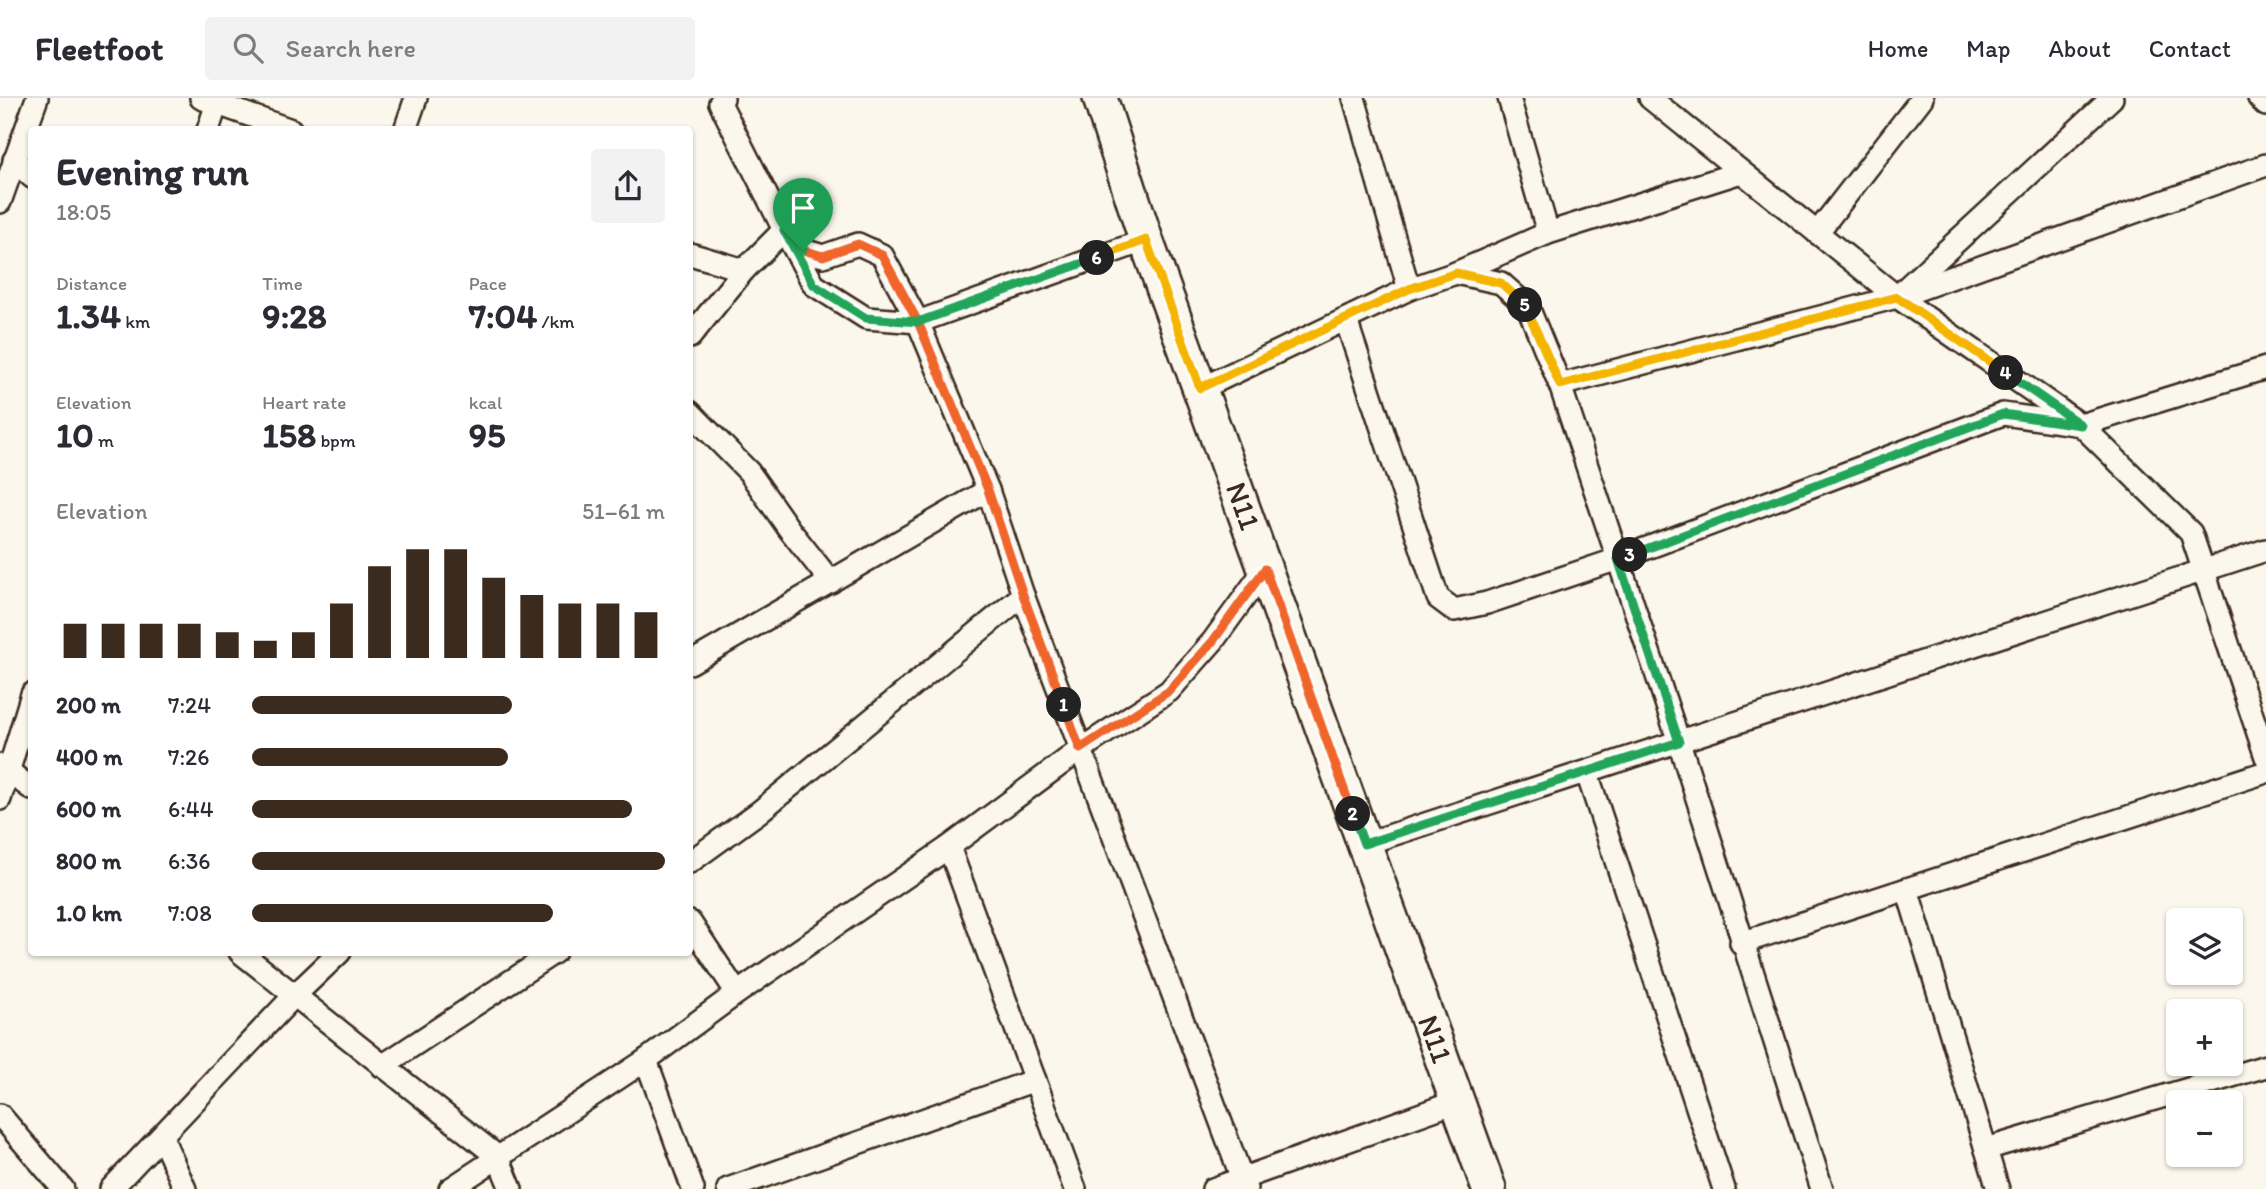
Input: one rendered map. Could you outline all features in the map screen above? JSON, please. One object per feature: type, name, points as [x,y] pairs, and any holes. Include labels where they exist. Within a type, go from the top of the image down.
[{"type":"main road","name":"N11","points":[[1100,98],[1146,240],[1489,1189]]},
{"type":"street","points":[[0,202],[37,98]]},
{"type":"street","points":[[406,126],[416,98]]},
{"type":"street","points":[[1354,98],[1409,289]]},
{"type":"street","points":[[1509,98],[1548,233]]},
{"type":"street","points":[[1817,233],[1922,98]]},
{"type":"street","points":[[1897,297],[2112,98]]},
{"type":"street","points":[[2259,98],[2266,105]]},
{"type":"street","points":[[1654,99],[1897,297],[2081,425],[2191,533],[2266,757]]},
{"type":"street","points":[[208,126],[209,100],[280,126]]},
{"type":"street","points":[[716,100],[814,285],[866,318],[918,322],[1146,240]]},
{"type":"street","points":[[14,160],[28,173]]},
{"type":"street","points":[[1560,385],[1897,297],[2266,165]]},
{"type":"street","points":[[1200,388],[1409,289],[1456,273],[1548,233],[1741,172]]},
{"type":"street","points":[[693,333],[744,270],[784,230]]},
{"type":"street","points":[[784,230],[803,250],[823,256],[858,244],[882,255],[918,322],[988,490],[1023,595],[1244,1184]]},
{"type":"street","points":[[693,255],[744,270]]},
{"type":"street","points":[[1456,273],[1501,283],[1528,307],[1560,385],[1679,742],[1741,943],[1822,1189]]},
{"type":"street","points":[[1346,320],[1438,598],[1454,610],[1487,603],[1618,559],[2003,414],[2081,425],[2266,368]]},
{"type":"street","points":[[693,415],[749,472],[831,582]]},
{"type":"street","points":[[693,660],[988,490]]},
{"type":"street","points":[[1364,844],[2266,550]]},
{"type":"street","points":[[450,1189],[646,1060],[737,993],[949,847],[1080,749],[1169,691],[1213,641],[1265,569]]},
{"type":"street","points":[[693,860],[759,812],[1023,595]]},
{"type":"street","points":[[0,799],[4,768],[28,705]]},
{"type":"street","points":[[4,768],[28,786]]},
{"type":"street","points":[[1741,943],[2266,772]]},
{"type":"street","points":[[1587,773],[1724,1189]]},
{"type":"street","points":[[949,847],[1075,1189]]},
{"type":"street","points":[[1907,889],[1998,1189]]},
{"type":"street","points":[[693,927],[737,993]]},
{"type":"street","points":[[245,956],[498,1157],[511,1189]]},
{"type":"street","points":[[111,1189],[294,996],[336,956]]},
{"type":"street","points":[[382,1066],[549,956]]},
{"type":"street","points":[[646,1060],[693,1189]]},
{"type":"street","points":[[1986,1149],[2266,1066]]},
{"type":"street","points":[[728,1189],[1035,1080]]},
{"type":"street","points":[[1213,1189],[1244,1184],[1458,1101]]},
{"type":"street","points":[[0,1115],[63,1189]]},
{"type":"street","points":[[162,1137],[185,1189]]},
{"type":"route","points":[[803,250],[784,230],[814,285],[866,318],[918,322],[1146,240],[1200,388],[1409,289],[1456,273],[1501,283],[1528,307],[1560,385],[1897,297],[2081,425],[2003,414],[1618,559],[1679,742],[1364,844],[1265,569],[1213,641],[1169,691],[1080,749],[1023,595],[988,490],[918,322],[882,255],[858,244],[823,256],[803,250]]}]
